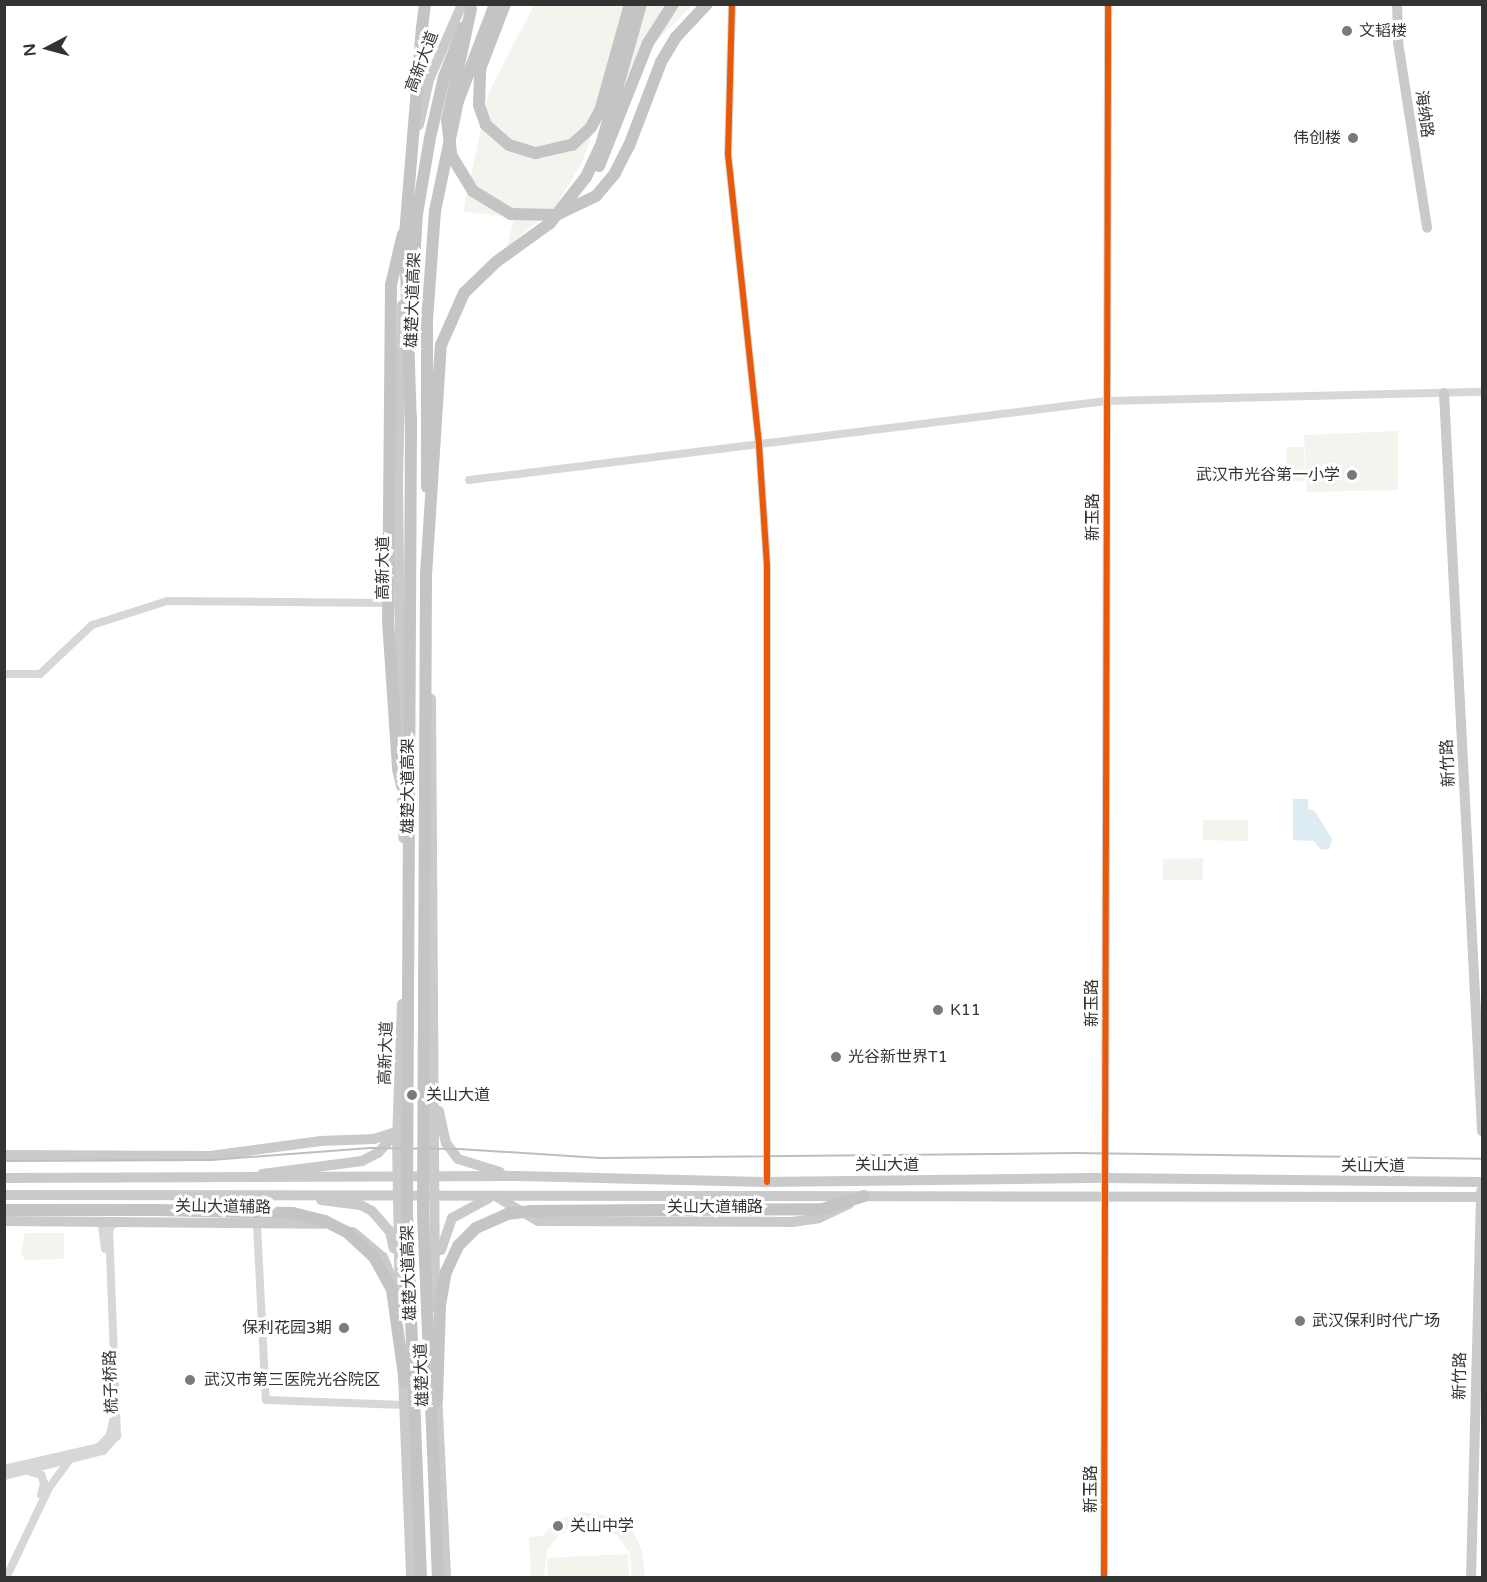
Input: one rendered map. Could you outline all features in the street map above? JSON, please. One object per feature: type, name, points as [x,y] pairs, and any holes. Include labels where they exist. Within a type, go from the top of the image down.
[{"type":"highway","points":[[411,427],[405,234],[423,4]]},
{"type":"highway","name":"雄楚大道高架","points":[[438,1578],[423,1213],[428,310],[435,212],[458,101],[495,4]]},
{"type":"highway","points":[[504,4],[480,69],[479,105],[486,124],[501,140],[536,153],[572,145],[591,127],[600,111],[630,4]]},
{"type":"highway","points":[[550,224],[586,177],[602,142],[641,4]]},
{"type":"highway","points":[[426,575],[444,332],[454,308],[474,281],[550,224],[575,202],[598,168],[648,43],[674,4]]},
{"type":"highway","points":[[469,6],[449,98],[447,137],[451,155],[464,180],[485,201],[512,214],[542,217],[577,208],[607,185],[629,146],[661,62],[676,37],[707,4]]},
{"type":"highway","name":"雄楚大道高架","points":[[421,1577],[407,1214],[411,427],[417,214],[440,92],[469,6]]},
{"type":"highway","points":[[408,814],[398,769],[388,621],[391,285],[409,213]]},
{"type":"highway","points":[[434,1476],[440,1305],[446,1272],[458,1246],[476,1228],[507,1214],[823,1209],[864,1196]]},
{"type":"highway","points":[[4,1210],[269,1211],[315,1217],[347,1232],[374,1257],[392,1290],[400,1329],[421,1577]]},
{"type":"main road","points":[[504,4],[477,60],[459,117],[445,177],[433,272],[432,1079],[446,1143],[458,1159],[469,1166],[518,1176]]},
{"type":"main road","name":"海纳路","points":[[1397,4],[1398,42],[1426,228]]},
{"type":"main road","name":"高新大道","points":[[397,1135],[404,860],[398,603],[402,285],[409,213],[429,80],[469,6]]},
{"type":"main road","name":"新竹路","points":[[1444,393],[1482,1131]]},
{"type":"main road","name":"雄楚大道","points":[[432,1079],[438,1265],[435,1362],[446,1578]]},
{"type":"main road","points":[[4,1155],[210,1156],[321,1141],[374,1139],[397,1135]]},
{"type":"main road","points":[[238,1179],[281,1169],[362,1161],[384,1148],[397,1135]]},
{"type":"main road","name":"雄楚大道","points":[[397,1135],[399,1302],[411,1578]]},
{"type":"main road","name":"关山大道","points":[[4,1178],[238,1179],[518,1176],[767,1182],[1105,1178],[1482,1180]]},
{"type":"main road","name":"新竹路","points":[[1471,1578],[1482,1180]]},
{"type":"main road","name":"关山大道","points":[[4,1195],[1482,1197]]},
{"type":"main road","points":[[279,1223],[282,1195],[361,1205],[372,1211],[390,1232],[398,1269]]},
{"type":"main road","points":[[438,1265],[445,1229],[452,1218],[494,1196]]},
{"type":"main road","name":"关山大道辅路","points":[[494,1196],[538,1221],[792,1222],[831,1214],[864,1196]]},
{"type":"main road","points":[[237,1197],[237,1221]]},
{"type":"main road","name":"关山大道辅路","points":[[4,1221],[237,1221],[244,1226],[279,1223],[326,1224],[360,1236],[382,1257],[399,1302]]},
{"type":"street","points":[[732,4],[728,154],[759,445],[767,565],[767,1182]]},
{"type":"street","name":"新玉路","points":[[1104,1578],[1108,4]]},
{"type":"street","points":[[469,480],[1106,401],[1482,392]]},
{"type":"street","points":[[4,674],[40,674],[92,625],[167,601],[398,603]]},
{"type":"street","name":"梳子桥路","points":[[4,1469],[93,1449],[111,1435],[103,1230],[93,1220]]},
{"type":"street","points":[[4,1476],[103,1451],[117,1436],[109,1232],[111,1226],[122,1220]]},
{"type":"street","points":[[257,1225],[266,1400],[404,1405]]},
{"type":"street","points":[[6,1578],[49,1488],[69,1461]]},
{"type":"street","points":[[4,1570],[43,1490],[41,1475],[28,1471]]},
{"type":"shaded area","points":[[534,5],[693,5],[656,41],[602,109],[582,162],[556,206],[507,247],[514,217],[463,212],[489,92]]},
{"type":"shaded area","points":[[1398,431],[1398,490],[1307,492],[1304,435]]},
{"type":"shaded area","points":[[1286,447],[1304,447],[1305,481],[1288,482]]},
{"type":"shaded area","points":[[1293,799],[1308,799],[1308,810],[1314,810],[1332,839],[1329,849],[1321,850],[1314,841],[1293,840]]},
{"type":"shaded area","points":[[1203,820],[1248,820],[1248,841],[1203,840]]},
{"type":"shaded area","points":[[1203,858],[1203,880],[1163,880],[1163,859]]},
{"type":"shaded area","points":[[25,1233],[64,1233],[64,1259],[26,1260],[21,1255]]},
{"type":"shaded area","points":[[582,1512],[614,1517],[634,1533],[642,1551],[645,1577],[632,1577],[629,1552],[618,1536],[600,1526],[587,1525],[560,1534],[547,1550],[544,1577],[531,1577],[529,1537],[542,1536],[557,1520]]},
{"type":"shaded area","points":[[628,1554],[629,1577],[548,1577],[547,1558]]},
{"type":"tram line","points":[[4,1161],[211,1160],[370,1148],[459,1149],[604,1158],[1075,1153],[1482,1159]]},
{"type":"cycle path","points":[[732,4],[728,154],[759,445],[767,565],[767,1182]]},
{"type":"cycle path","points":[[1104,1578],[1108,4]]},
{"type":"place","name":"文韬楼","points":[[1347,31]]},
{"type":"place","name":"伟创楼","points":[[1353,138]]},
{"type":"place","name":"武汉市光谷第一小学","points":[[1352,475]]},
{"type":"place","name":"K11","points":[[938,1010]]},
{"type":"place","name":"光谷新世界T1","points":[[836,1057]]},
{"type":"place","name":"关山大道","points":[[412,1095]]},
{"type":"place","name":"武汉保利时代广场","points":[[1300,1321]]},
{"type":"place","name":"保利花园3期","points":[[344,1328]]},
{"type":"place","name":"武汉市第三医院光谷院区","points":[[190,1380]]},
{"type":"place","name":"关山中学","points":[[558,1526]]}]
